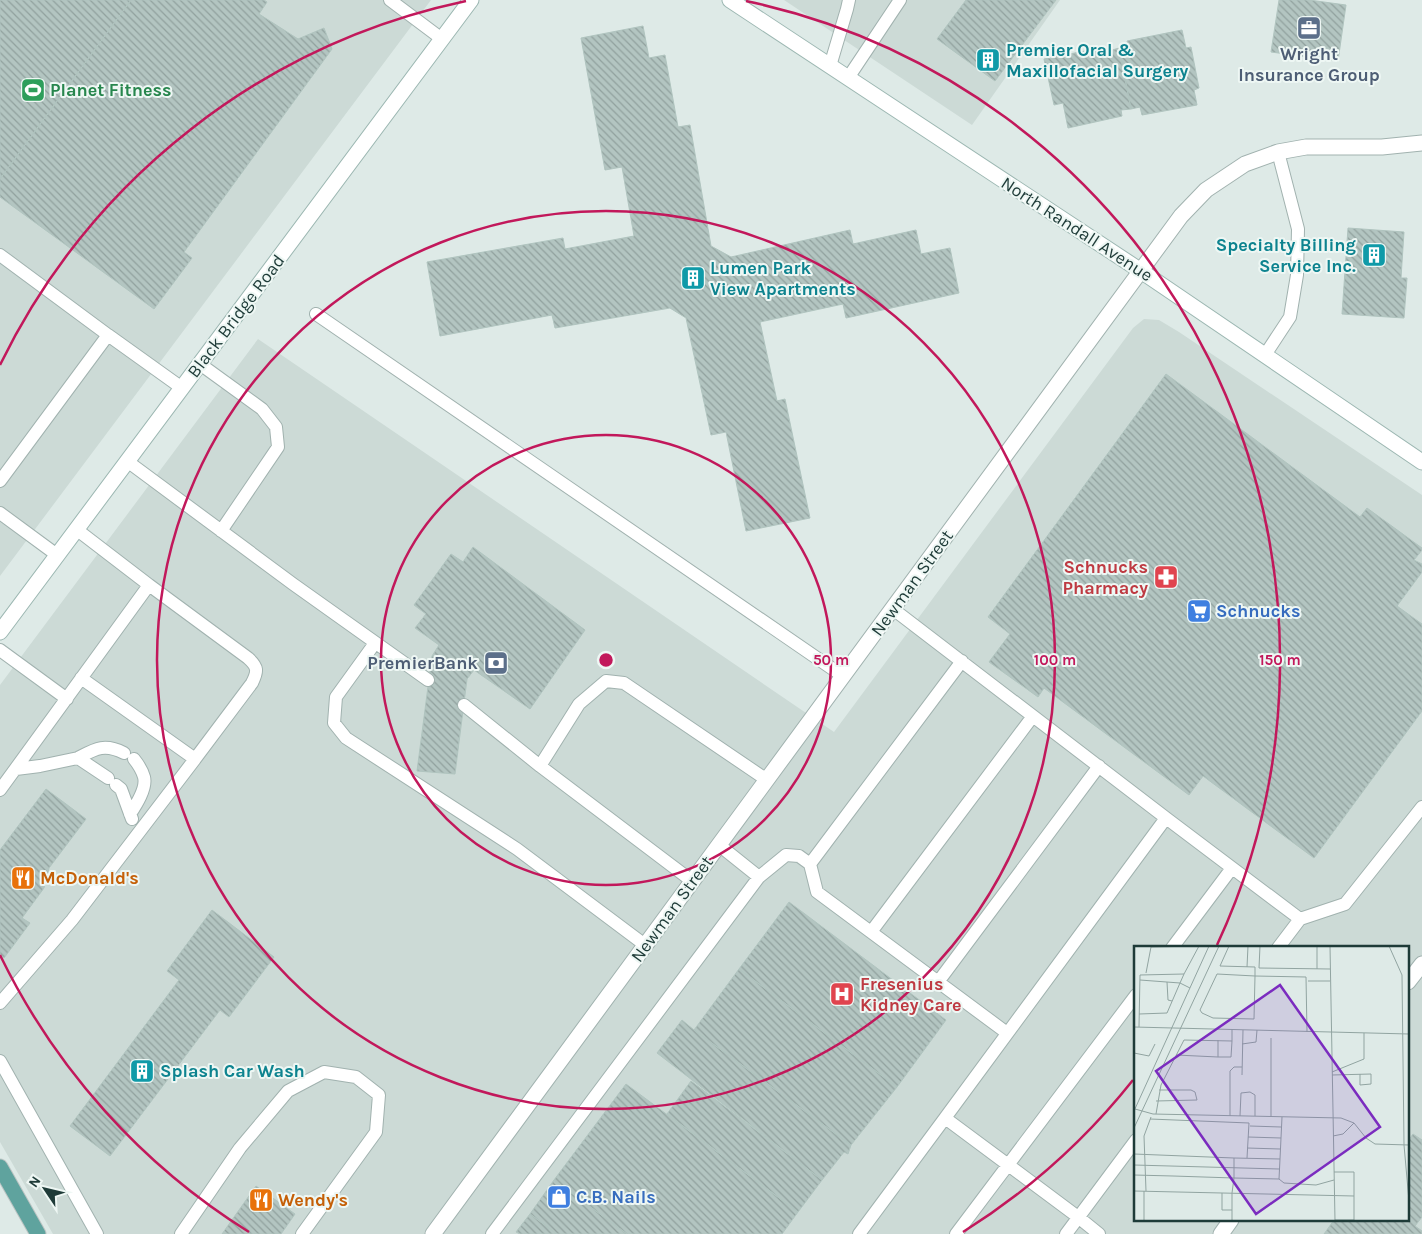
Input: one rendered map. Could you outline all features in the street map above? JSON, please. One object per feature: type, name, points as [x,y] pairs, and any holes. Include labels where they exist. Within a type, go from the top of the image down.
[{"type":"main road","points":[[0,1167],[38,1234]]},
{"type":"street","name":"Black Bridge Road","points":[[0,632],[471,0]]},
{"type":"street","name":"North Randall Avenue","points":[[730,0],[1141,271],[1422,462]]},
{"type":"street","name":"Newman Street","points":[[433,1234],[1181,216],[1206,190],[1245,164],[1278,152],[1306,147],[1382,147],[1422,143]]},
{"type":"street","points":[[1410,979],[1422,964]]},
{"type":"street","points":[[1221,1234],[1230,1222]]},
{"type":"lane","points":[[390,0],[442,39]]},
{"type":"lane","points":[[830,66],[849,0]]},
{"type":"lane","points":[[848,78],[900,0]]},
{"type":"lane","points":[[1265,355],[1290,318],[1297,275],[1298,229],[1278,152]]},
{"type":"lane","points":[[0,256],[182,388]]},
{"type":"lane","points":[[316,314],[844,676]]},
{"type":"lane","points":[[0,481],[108,335]]},
{"type":"lane","points":[[200,364],[262,409],[276,427],[278,447],[221,531]]},
{"type":"lane","points":[[127,461],[428,680]]},
{"type":"lane","points":[[0,513],[57,555]]},
{"type":"lane","points":[[0,1003],[72,920],[257,674],[256,665],[248,658],[76,529]]},
{"type":"lane","points":[[0,790],[150,585]]},
{"type":"lane","points":[[893,608],[1300,919]]},
{"type":"lane","points":[[375,643],[336,697],[334,723],[346,738],[517,849],[645,945]]},
{"type":"lane","points":[[0,650],[66,699]]},
{"type":"lane","points":[[810,864],[962,661]]},
{"type":"lane","points":[[81,678],[195,758]]},
{"type":"lane","points":[[540,766],[579,704],[606,681],[624,683],[767,780]]},
{"type":"lane","points":[[464,705],[540,766],[692,882]]},
{"type":"lane","points":[[871,932],[1032,716]]},
{"type":"lane","points":[[16,769],[78,758],[98,748],[114,748],[129,756],[139,766],[145,778],[140,798],[130,814]]},
{"type":"lane","points":[[78,758],[121,789],[138,834]]},
{"type":"lane","points":[[938,982],[1099,766]]},
{"type":"lane","points":[[1280,946],[1300,919],[1345,904],[1422,807]]},
{"type":"lane","points":[[859,1234],[1166,818]]},
{"type":"lane","points":[[719,845],[759,877]]},
{"type":"lane","points":[[492,1234],[759,877],[786,855],[799,856],[810,864],[817,892],[1008,1034]]},
{"type":"lane","points":[[1174,946],[1232,868]]},
{"type":"lane","points":[[956,1234],[1134,998]]},
{"type":"lane","points":[[0,1061],[97,1234]]},
{"type":"lane","points":[[181,1234],[240,1148],[288,1091],[324,1072],[356,1077],[379,1096],[376,1132],[302,1234]]},
{"type":"lane","points":[[945,1118],[1099,1234]]},
{"type":"lane","points":[[1066,1234],[1134,1143]]},
{"type":"shaded area","points":[[0,0],[431,0],[0,576]]},
{"type":"shaded area","points":[[784,0],[1060,0],[972,125]]},
{"type":"shaded area","points":[[1144,319],[1159,320],[1179,332],[1422,495],[1422,1234],[53,1234],[0,1142],[0,685],[258,339],[834,732],[1133,328]]},
{"type":"building","name":"Planet Fitness","points":[[0,0],[131,0],[0,179]]},
{"type":"building","points":[[131,0],[264,0],[267,2],[259,14],[298,39],[324,28],[332,49],[184,252],[192,258],[154,309],[0,197],[0,179]]},
{"type":"building","name":"Premier Oral & Maxillofacial Surgery","points":[[966,0],[1056,0],[995,81],[937,39]]},
{"type":"building","name":"Wright Insurance Group","points":[[1279,0],[1309,0],[1346,5],[1338,61],[1271,52]]},
{"type":"building","name":"Lumen Park View Apartments","points":[[643,26],[649,58],[665,55],[678,127],[690,125],[711,246],[731,257],[850,230],[853,244],[916,230],[921,254],[950,248],[959,293],[846,318],[843,304],[760,322],[777,401],[785,399],[810,518],[746,531],[726,432],[711,435],[686,318],[670,308],[555,328],[552,315],[440,336],[427,262],[563,238],[565,249],[634,236],[622,167],[605,170],[581,38]]},
{"type":"building","points":[[1182,30],[1186,48],[1191,47],[1199,88],[1194,90],[1197,105],[1142,115],[1140,107],[1131,109],[1119,48],[1129,47],[1127,41]]},
{"type":"building","points":[[1105,47],[1109,51],[1119,48],[1131,109],[1121,110],[1122,116],[1068,128],[1063,103],[1054,105],[1044,59]]},
{"type":"building","name":"Specialty Billing Service Inc.","points":[[1348,228],[1404,232],[1401,278],[1407,278],[1404,318],[1342,314]]},
{"type":"building","name":"Schnucks","points":[[1166,374],[1360,517],[1367,508],[1422,548],[1414,560],[1422,564],[1422,572],[1397,606],[1422,624],[1422,711],[1314,858],[1203,776],[1189,795],[1044,688],[1038,697],[989,662],[1010,634],[988,617]]},
{"type":"building","name":"PremierBank","points":[[473,547],[585,630],[530,709],[474,670],[467,679],[455,774],[417,771],[432,656],[439,645],[415,628],[426,614],[414,605],[451,554],[463,562]]},
{"type":"building","name":"McDonald's","points":[[46,789],[86,819],[49,868],[44,888],[22,918],[30,923],[4,958],[0,955],[0,850]]},
{"type":"building","name":"Fresenius Kidney Care","points":[[789,902],[946,1020],[897,1087],[739,969]]},
{"type":"building","name":"Splash Car Wash","points":[[212,910],[274,957],[229,1017],[220,1010],[110,1156],[70,1126],[179,980],[167,971]]},
{"type":"building","points":[[739,969],[897,1087],[851,1145],[694,1030]]},
{"type":"building","points":[[682,1020],[851,1145],[848,1154],[844,1152],[822,1180],[657,1053]]},
{"type":"building","points":[[691,1081],[822,1180],[798,1212],[667,1114]]},
{"type":"building","points":[[626,1084],[798,1212],[782,1234],[627,1234],[554,1180]]},
{"type":"building","points":[[1413,1134],[1422,1140],[1422,1217],[1415,1226],[1422,1231],[1422,1234],[1324,1234],[1333,1222],[1410,1222],[1410,1138]]},
{"type":"building","name":"C.B. Nails","points":[[554,1180],[627,1234],[557,1234],[530,1214]]},
{"type":"building","name":"Wendy's","points":[[256,1186],[295,1214],[281,1234],[222,1234]]},
{"type":"building","points":[[530,1214],[557,1234],[520,1234],[516,1232]]},
{"type":"place","name":"Wright Insurance Group","points":[[1309,28]]},
{"type":"place","name":"Premier Oral & Maxillofacial Surgery","points":[[988,60]]},
{"type":"place","name":"Planet Fitness","points":[[33,90]]},
{"type":"place","name":"Specialty Billing Service Inc.","points":[[1374,255]]},
{"type":"place","name":"Lumen Park View Apartments","points":[[693,278]]},
{"type":"place","name":"Schnucks Pharmacy","points":[[1166,577]]},
{"type":"place","name":"Schnucks","points":[[1199,611]]},
{"type":"place","name":"PremierBank","points":[[496,663]]},
{"type":"place","name":"McDonald's","points":[[23,878]]},
{"type":"place","name":"Fresenius Kidney Care","points":[[842,994]]},
{"type":"place","name":"Splash Car Wash","points":[[142,1071]]},
{"type":"place","name":"C.B. Nails","points":[[559,1197]]},
{"type":"place","name":"Wendy's","points":[[261,1200]]}]
